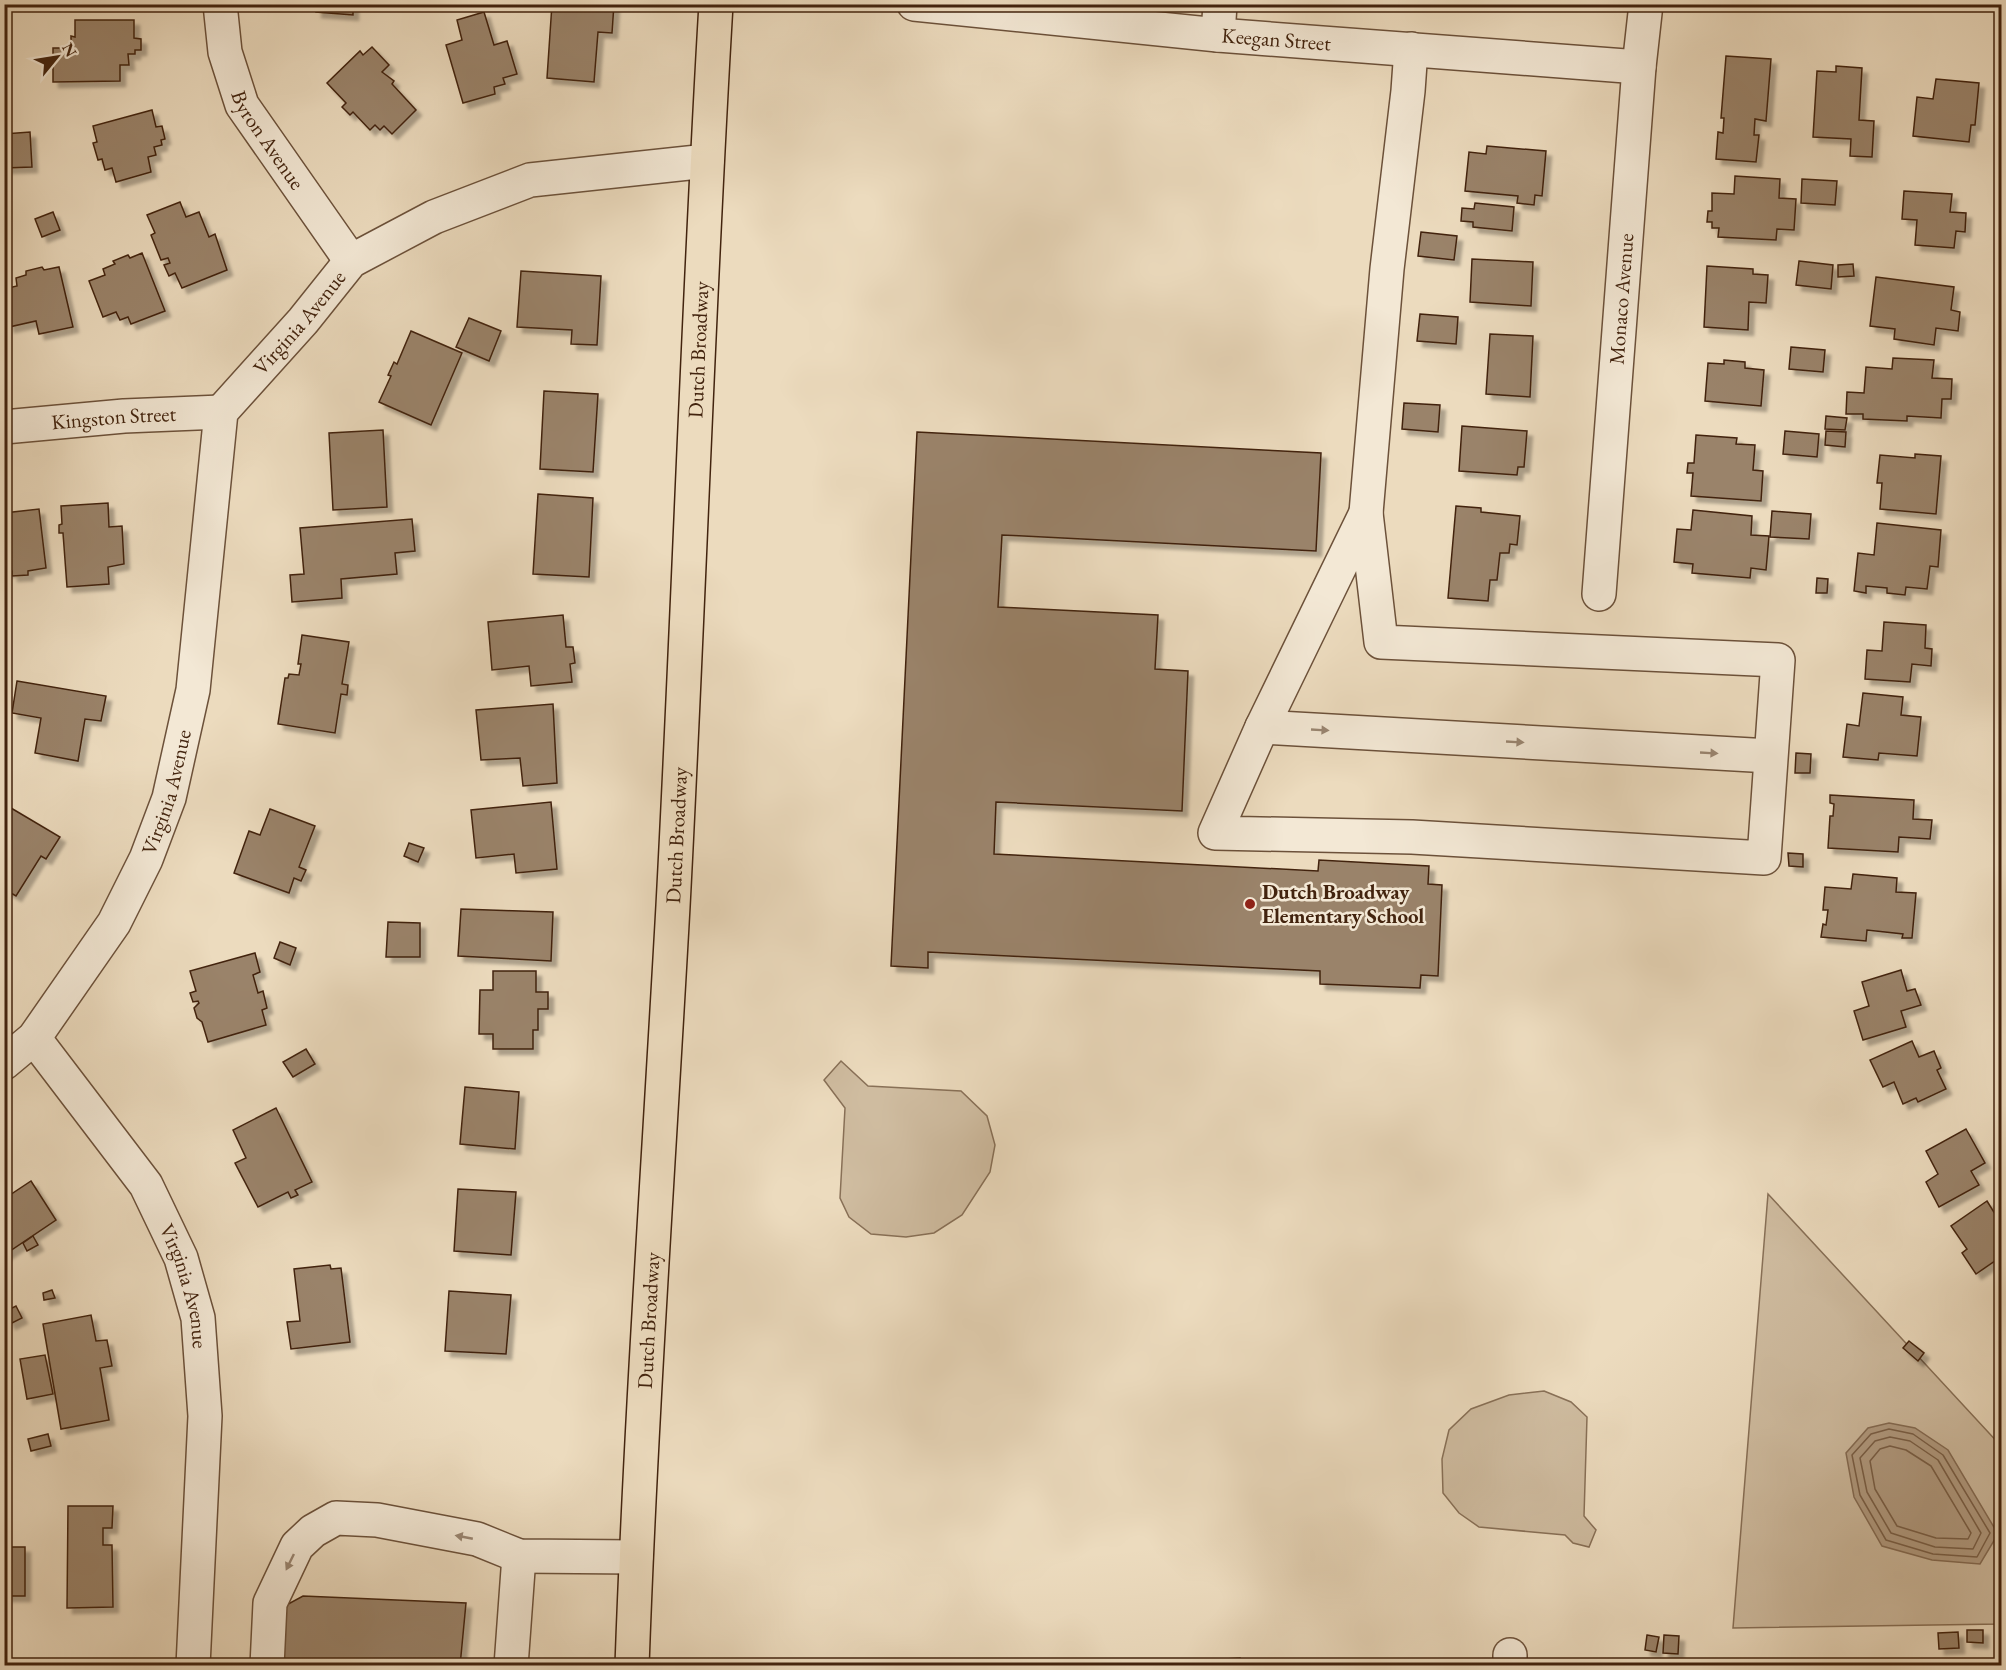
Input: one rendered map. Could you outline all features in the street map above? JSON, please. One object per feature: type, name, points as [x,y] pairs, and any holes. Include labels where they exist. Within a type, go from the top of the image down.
[{"type":"main road","name":"Dutch Broadway","points":[[632,1665],[636,1557],[673,903],[716,4]]},
{"type":"street","name":"Byron Avenue","points":[[220,4],[225,52],[242,105],[351,261]]},
{"type":"street","name":"Keegan Street","points":[[914,4],[1219,20],[1411,49],[1639,67]]},
{"type":"street","name":"Monaco Avenue","points":[[1599,594],[1639,67],[1646,4]]},
{"type":"street","points":[[1366,513],[1262,727],[1215,833],[1412,837],[1764,858],[1778,660],[1381,642],[1366,513],[1387,269],[1411,49]]},
{"type":"street","name":"Virginia Avenue","points":[[193,1665],[206,1416],[198,1318],[181,1258],[146,1185],[34,1038],[114,923],[146,859],[169,798],[193,690],[221,412],[303,321],[351,261],[434,217],[530,180],[707,161]]},
{"type":"street","name":"Kingston Street","points":[[4,426],[124,416],[221,412]]},
{"type":"street","points":[[1262,727],[1770,756]]},
{"type":"street","points":[[4,1063],[34,1038]]},
{"type":"street","points":[[267,1665],[270,1603],[297,1546],[313,1531],[336,1518],[377,1520],[477,1539],[519,1556],[636,1557]]},
{"type":"street","points":[[511,1665],[519,1556]]},
{"type":"shaded area","points":[[841,1061],[868,1086],[961,1091],[987,1116],[995,1145],[990,1172],[962,1215],[934,1233],[906,1237],[871,1234],[849,1217],[840,1198],[845,1108],[824,1080]]},
{"type":"shaded area","points":[[1768,1194],[2001,1446],[2001,1624],[1733,1628]]},
{"type":"shaded area","points":[[1544,1391],[1571,1402],[1587,1417],[1584,1516],[1596,1530],[1589,1547],[1573,1543],[1565,1535],[1479,1527],[1459,1513],[1443,1493],[1442,1459],[1449,1430],[1471,1409],[1509,1395]]},
{"type":"water","points":[[1889,1423],[1915,1428],[1948,1450],[1998,1534],[1980,1564],[1932,1560],[1882,1546],[1854,1497],[1846,1453],[1868,1428]]},
{"type":"building","points":[[317,4],[353,4],[353,15],[316,12]]},
{"type":"building","points":[[552,4],[614,4],[612,33],[598,32],[594,82],[547,78]]},
{"type":"building","points":[[484,12],[494,45],[507,41],[517,74],[503,78],[505,84],[494,87],[495,94],[463,103],[446,45],[462,40],[457,20]]},
{"type":"building","points":[[75,20],[134,20],[134,38],[141,39],[141,50],[135,50],[135,54],[128,54],[129,65],[120,65],[120,81],[53,82],[53,48],[71,48],[71,36],[75,37]]},
{"type":"building","points":[[372,47],[389,65],[382,72],[394,81],[392,84],[416,110],[392,134],[384,126],[380,130],[375,125],[370,130],[353,112],[350,115],[342,107],[346,103],[327,83],[360,51],[363,55]]},
{"type":"building","points":[[1726,56],[1771,59],[1766,121],[1755,119],[1754,135],[1759,135],[1756,162],[1716,159],[1718,132],[1723,133],[1724,118],[1721,118]]},
{"type":"building","points":[[1836,66],[1862,68],[1859,120],[1874,121],[1872,157],[1850,156],[1851,139],[1813,137],[1817,71],[1836,72]]},
{"type":"building","points":[[1936,79],[1979,83],[1975,125],[1971,125],[1969,142],[1913,136],[1917,97],[1933,99]]},
{"type":"building","points":[[152,110],[156,127],[162,126],[165,139],[161,140],[162,145],[154,147],[156,155],[148,157],[151,172],[116,182],[112,168],[105,170],[102,159],[98,160],[93,143],[97,142],[93,126]]},
{"type":"building","points":[[30,132],[32,167],[4,168],[4,134]]},
{"type":"building","points":[[1487,146],[1546,151],[1542,196],[1535,195],[1534,205],[1517,203],[1518,196],[1465,191],[1469,152],[1486,154]]},
{"type":"building","points":[[1735,176],[1780,179],[1779,198],[1796,199],[1794,230],[1777,229],[1776,240],[1718,237],[1719,228],[1712,228],[1712,222],[1707,222],[1708,211],[1712,211],[1712,193],[1734,194]]},
{"type":"building","points":[[1802,179],[1837,181],[1835,205],[1801,203]]},
{"type":"building","points":[[1904,191],[1952,194],[1950,212],[1966,213],[1965,232],[1956,231],[1954,248],[1915,245],[1917,220],[1902,219]]},
{"type":"building","points":[[180,202],[186,217],[199,212],[209,237],[215,234],[227,270],[182,288],[175,273],[169,276],[164,265],[170,263],[168,258],[161,260],[151,235],[155,233],[147,215]]},
{"type":"building","points":[[1475,203],[1514,207],[1512,231],[1473,227],[1473,222],[1461,221],[1462,208],[1474,209]]},
{"type":"building","points":[[53,212],[60,230],[42,237],[35,219]]},
{"type":"building","points":[[1421,232],[1457,236],[1454,260],[1418,256]]},
{"type":"building","points":[[142,253],[165,311],[131,324],[128,317],[120,320],[116,312],[103,317],[89,281],[105,275],[103,269],[115,264],[113,261]]},
{"type":"building","points":[[1472,259],[1533,262],[1531,306],[1470,302]]},
{"type":"building","points":[[1799,261],[1833,265],[1831,289],[1796,285]]},
{"type":"building","points":[[1853,264],[1854,276],[1838,277],[1838,265]]},
{"type":"building","points":[[1707,266],[1753,269],[1753,274],[1768,275],[1766,303],[1749,302],[1748,330],[1704,327]]},
{"type":"building","points":[[42,267],[44,270],[59,267],[73,327],[39,334],[36,321],[9,327],[4,307],[4,289],[17,286],[16,278],[26,275],[26,271]]},
{"type":"building","points":[[521,271],[601,276],[597,345],[571,344],[572,330],[517,327]]},
{"type":"building","points":[[1876,277],[1954,287],[1951,310],[1960,312],[1958,331],[1936,328],[1934,345],[1894,339],[1895,329],[1870,326]]},
{"type":"building","points":[[1420,314],[1458,317],[1456,344],[1417,341]]},
{"type":"building","points":[[469,318],[501,331],[489,361],[456,347]]},
{"type":"building","points":[[411,331],[462,353],[431,425],[379,402],[391,376],[388,375],[394,362],[397,364]]},
{"type":"building","points":[[1490,334],[1533,336],[1530,397],[1486,394]]},
{"type":"building","points":[[1791,347],[1825,350],[1823,372],[1789,369]]},
{"type":"building","points":[[1893,358],[1934,360],[1932,378],[1952,379],[1951,399],[1942,399],[1941,418],[1907,416],[1907,421],[1863,419],[1863,414],[1846,414],[1847,392],[1864,393],[1866,367],[1892,369]]},
{"type":"building","points":[[1724,360],[1745,362],[1745,368],[1764,370],[1761,406],[1705,401],[1708,363],[1724,364]]},
{"type":"building","points":[[544,391],[598,394],[593,472],[540,469]]},
{"type":"building","points":[[1404,403],[1440,405],[1438,432],[1402,429]]},
{"type":"building","points":[[1826,416],[1847,418],[1845,430],[1825,429]]},
{"type":"building","points":[[1462,426],[1527,431],[1524,467],[1518,467],[1517,475],[1459,471]]},
{"type":"building","points":[[383,430],[387,507],[333,510],[329,433]]},
{"type":"building","points":[[1785,431],[1819,434],[1817,457],[1783,454]]},
{"type":"building","points":[[1826,431],[1846,432],[1845,447],[1825,445]]},
{"type":"building","points":[[917,432],[1321,453],[1316,551],[1002,535],[998,607],[1158,615],[1155,669],[1188,671],[1182,811],[996,802],[994,854],[1318,871],[1319,860],[1429,866],[1428,884],[1442,885],[1438,976],[1421,975],[1420,988],[1320,984],[1320,971],[928,952],[928,968],[891,966]]},
{"type":"building","points":[[1696,435],[1737,438],[1736,444],[1755,445],[1753,470],[1763,471],[1761,501],[1691,496],[1693,473],[1687,473],[1688,463],[1694,463]]},
{"type":"building","points":[[1915,454],[1941,456],[1936,514],[1880,509],[1882,483],[1877,483],[1880,455],[1915,458]]},
{"type":"building","points":[[538,494],[593,498],[589,577],[533,574]]},
{"type":"building","points":[[108,503],[109,527],[122,526],[124,564],[108,567],[109,584],[67,587],[63,533],[59,533],[59,525],[62,524],[61,506]]},
{"type":"building","points":[[1456,506],[1481,508],[1481,512],[1520,516],[1517,545],[1510,544],[1509,553],[1500,553],[1497,580],[1490,580],[1488,601],[1448,598]]},
{"type":"building","points":[[39,509],[46,568],[28,571],[28,575],[12,576],[12,571],[4,572],[4,513]]},
{"type":"building","points":[[1693,510],[1752,516],[1751,535],[1769,536],[1766,570],[1751,568],[1750,578],[1692,573],[1693,564],[1674,562],[1677,529],[1691,530]]},
{"type":"building","points":[[1772,511],[1811,514],[1809,539],[1770,537]]},
{"type":"building","points":[[412,519],[415,551],[395,553],[397,574],[341,579],[342,598],[292,602],[290,575],[304,574],[300,528]]},
{"type":"building","points":[[1877,523],[1941,530],[1938,567],[1930,566],[1927,589],[1906,587],[1905,595],[1887,593],[1887,588],[1866,586],[1866,593],[1854,591],[1858,553],[1874,555]]},
{"type":"building","points":[[1817,578],[1828,579],[1827,593],[1816,593]]},
{"type":"building","points":[[563,615],[566,647],[573,647],[575,663],[570,664],[572,682],[531,686],[529,666],[492,670],[488,622]]},
{"type":"building","points":[[1884,622],[1926,625],[1925,648],[1932,649],[1931,666],[1912,664],[1910,682],[1865,679],[1867,650],[1882,651]]},
{"type":"building","points":[[302,635],[349,642],[342,684],[348,685],[347,695],[341,694],[335,733],[278,724],[285,678],[288,678],[289,674],[299,675],[301,664],[298,664]]},
{"type":"building","points":[[17,681],[106,696],[101,721],[85,719],[78,761],[35,753],[41,718],[12,713]]},
{"type":"building","points":[[1863,693],[1903,697],[1901,715],[1921,717],[1917,756],[1879,753],[1878,760],[1843,757],[1847,724],[1859,726]]},
{"type":"building","points":[[553,704],[557,783],[523,786],[520,758],[481,760],[476,710]]},
{"type":"building","points":[[1796,753],[1811,754],[1810,773],[1795,773]]},
{"type":"building","points":[[1830,795],[1914,800],[1913,819],[1932,820],[1930,839],[1899,837],[1898,852],[1828,848],[1830,816],[1833,816],[1834,804],[1830,803]]},
{"type":"building","points":[[551,802],[557,869],[516,873],[514,854],[476,858],[471,810]]},
{"type":"building","points":[[11,808],[60,837],[46,859],[41,856],[16,896],[4,889],[4,818]]},
{"type":"building","points":[[270,809],[315,826],[299,867],[306,870],[301,881],[294,878],[289,893],[234,873],[249,831],[260,835]]},
{"type":"building","points":[[409,843],[424,848],[418,862],[404,856]]},
{"type":"building","points":[[1788,853],[1803,854],[1803,867],[1789,866]]},
{"type":"building","points":[[1853,874],[1897,878],[1896,892],[1916,893],[1912,938],[1902,938],[1903,934],[1867,930],[1866,941],[1821,937],[1823,924],[1826,925],[1828,910],[1823,910],[1825,887],[1851,889]]},
{"type":"building","points":[[461,909],[553,912],[551,961],[458,956]]},
{"type":"building","points":[[388,922],[420,923],[420,957],[386,957]]},
{"type":"building","points":[[280,942],[296,948],[290,965],[274,958]]},
{"type":"building","points":[[255,953],[260,972],[253,975],[258,993],[263,991],[267,1008],[262,1010],[266,1025],[208,1042],[202,1022],[197,1018],[194,1008],[199,1003],[198,1001],[193,1002],[190,993],[196,991],[190,971]]},
{"type":"building","points":[[1901,970],[1907,991],[1915,989],[1921,1005],[1901,1011],[1906,1027],[1863,1040],[1854,1011],[1869,1006],[1862,982]]},
{"type":"building","points":[[493,971],[536,971],[536,992],[548,992],[548,1009],[538,1009],[538,1030],[533,1030],[533,1049],[493,1049],[493,1034],[479,1034],[480,990],[493,990]]},
{"type":"building","points":[[1912,1041],[1919,1057],[1934,1051],[1941,1068],[1937,1070],[1946,1089],[1918,1102],[1916,1098],[1903,1104],[1894,1082],[1883,1087],[1870,1060]]},
{"type":"building","points":[[306,1049],[315,1064],[293,1077],[283,1062]]},
{"type":"building","points":[[465,1087],[519,1092],[515,1149],[460,1144]]},
{"type":"building","points":[[276,1108],[312,1182],[295,1190],[298,1195],[291,1198],[288,1192],[258,1207],[235,1163],[246,1158],[233,1130]]},
{"type":"building","points":[[1966,1129],[1985,1163],[1971,1171],[1979,1185],[1939,1207],[1926,1182],[1938,1174],[1926,1151]]},
{"type":"building","points":[[31,1181],[56,1220],[4,1255],[4,1199]]},
{"type":"building","points":[[458,1189],[516,1192],[511,1255],[454,1251]]},
{"type":"building","points":[[1987,1201],[1995,1214],[2002,1209],[2002,1256],[1976,1274],[1962,1253],[1967,1249],[1951,1226]]},
{"type":"building","points":[[33,1236],[38,1245],[27,1251],[23,1243]]},
{"type":"building","points":[[330,1265],[331,1269],[341,1268],[350,1342],[291,1349],[287,1322],[300,1321],[294,1269]]},
{"type":"building","points":[[52,1290],[55,1298],[44,1300],[43,1293]]},
{"type":"building","points":[[449,1291],[511,1295],[506,1354],[445,1351]]},
{"type":"building","points":[[16,1306],[22,1318],[10,1324],[4,1312]]},
{"type":"building","points":[[91,1315],[96,1341],[107,1340],[112,1366],[100,1368],[109,1420],[61,1429],[43,1324]]},
{"type":"building","points":[[1909,1341],[1924,1353],[1918,1361],[1903,1348]]},
{"type":"building","points":[[45,1355],[53,1394],[27,1399],[20,1359]]},
{"type":"building","points":[[48,1434],[51,1446],[31,1451],[28,1439]]},
{"type":"building","points":[[68,1506],[113,1506],[112,1528],[103,1528],[103,1545],[112,1545],[113,1607],[67,1608]]},
{"type":"building","points":[[4,1547],[25,1547],[25,1596],[4,1596]]},
{"type":"building","points":[[303,1596],[466,1603],[460,1666],[276,1666],[279,1609]]},
{"type":"building","points":[[1967,1630],[1983,1630],[1983,1643],[1967,1642]]},
{"type":"building","points":[[1958,1632],[1959,1648],[1939,1649],[1938,1633]]},
{"type":"building","points":[[1647,1635],[1659,1637],[1656,1652],[1645,1650]]},
{"type":"building","points":[[1664,1635],[1679,1636],[1678,1654],[1663,1653]]},
{"type":"building","points":[[1240,1658],[1240,1666],[1225,1666],[1225,1659]]},
{"type":"place","name":"Dutch Broadway Elementary School","points":[[1250,904]]}]
